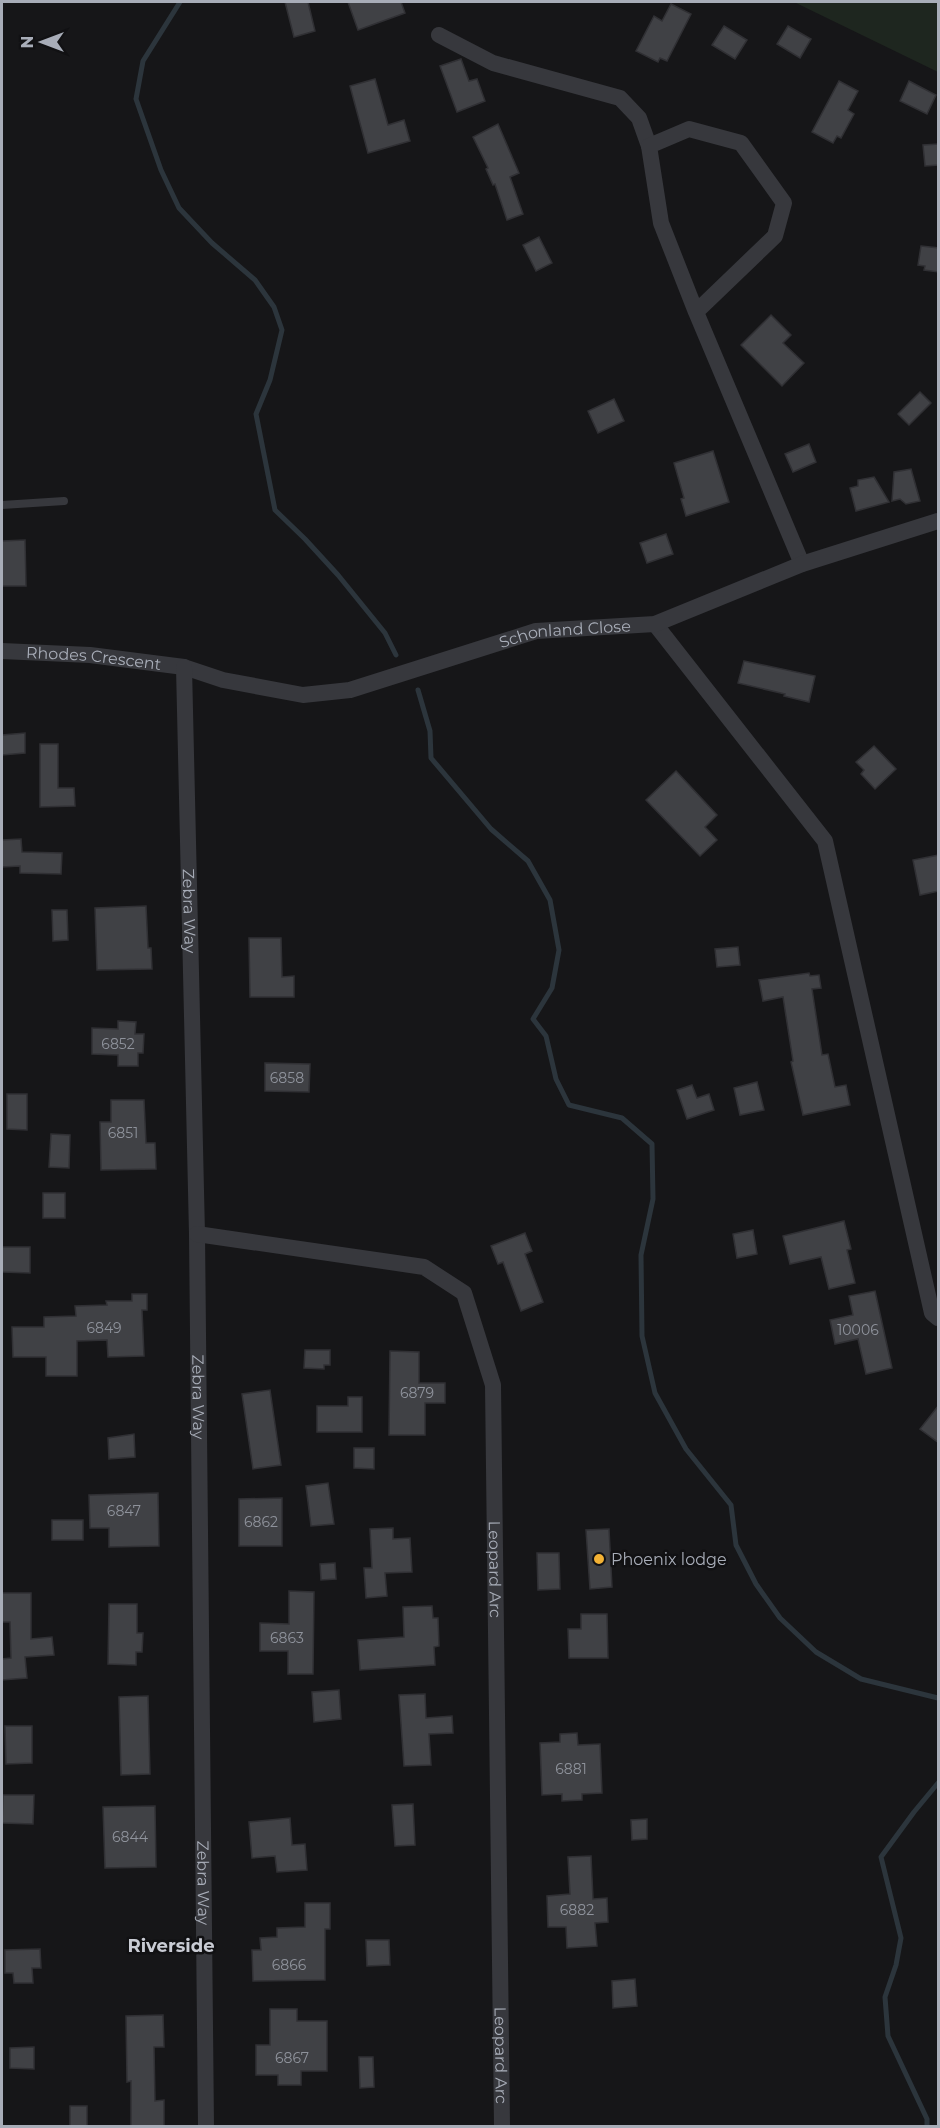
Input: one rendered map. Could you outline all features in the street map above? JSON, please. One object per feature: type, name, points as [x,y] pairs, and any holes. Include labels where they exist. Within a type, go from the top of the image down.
[{"type":"street","points":[[439,35],[493,63],[620,98],[639,118],[649,146],[661,223],[802,564]]},
{"type":"street","points":[[649,146],[689,129],[741,143],[784,203],[775,236],[696,312]]},
{"type":"street","name":"Schonland Close","points":[[184,667],[223,680],[303,695],[350,690],[536,631],[655,624],[802,564],[939,521]]},
{"type":"street","points":[[655,624],[825,841],[932,1313],[939,1318]]},
{"type":"street","name":"Rhodes Crescent","points":[[2,651],[90,655],[184,667]]},
{"type":"street","name":"Zebra Way","points":[[184,667],[197,1234],[206,2127]]},
{"type":"street","name":"Leopard Arc","points":[[197,1234],[424,1267],[464,1293],[493,1384],[502,2127]]},
{"type":"lane","points":[[2,505],[64,501]]},
{"type":"shaded area","points":[[794,2],[938,2],[938,72]]},
{"type":"building","points":[[285,2],[308,2],[315,31],[294,37]]},
{"type":"building","points":[[348,2],[401,2],[405,13],[358,30]]},
{"type":"building","points":[[671,4],[691,14],[667,61],[660,58],[658,62],[636,51],[654,16],[662,21]]},
{"type":"building","points":[[724,26],[747,40],[735,59],[712,45]]},
{"type":"building","points":[[788,26],[811,39],[800,58],[777,44]]},
{"type":"building","points":[[461,59],[469,81],[477,79],[485,101],[457,112],[440,66]]},
{"type":"building","points":[[375,79],[388,125],[404,120],[410,141],[368,153],[350,86]]},
{"type":"building","points":[[839,81],[858,91],[848,110],[854,114],[841,138],[837,136],[833,143],[812,132]]},
{"type":"building","points":[[909,81],[936,95],[927,114],[900,101]]},
{"type":"building","points":[[498,124],[519,173],[510,177],[523,214],[507,220],[495,184],[493,185],[486,169],[488,168],[473,137]]},
{"type":"building","points":[[939,144],[939,165],[925,166],[923,145]]},
{"type":"building","points":[[539,237],[552,263],[536,271],[523,245]]},
{"type":"building","points":[[921,246],[939,248],[939,272],[924,270],[925,266],[918,265]]},
{"type":"building","points":[[771,315],[791,335],[783,343],[804,363],[782,386],[741,345]]},
{"type":"building","points":[[920,392],[931,403],[909,425],[898,414]]},
{"type":"building","points":[[614,399],[624,421],[598,433],[588,411]]},
{"type":"building","points":[[809,444],[816,462],[793,472],[785,454]]},
{"type":"building","points":[[713,451],[729,502],[686,516],[681,499],[684,498],[674,463]]},
{"type":"building","points":[[911,469],[920,501],[906,504],[900,499],[892,501],[894,472]]},
{"type":"building","points":[[874,477],[889,502],[856,511],[850,488],[858,486],[858,480]]},
{"type":"building","points":[[666,534],[673,554],[647,563],[640,543]]},
{"type":"building","points":[[25,540],[26,586],[2,586],[2,541]]},
{"type":"building","points":[[744,661],[815,676],[809,702],[738,683]]},
{"type":"building","points":[[25,733],[25,753],[2,755],[2,735]]},
{"type":"building","points":[[40,744],[58,744],[58,788],[74,788],[75,806],[40,807]]},
{"type":"building","points":[[874,746],[896,769],[875,789],[861,774],[864,770],[856,762]]},
{"type":"building","points":[[676,771],[717,815],[705,827],[717,840],[700,856],[646,800]]},
{"type":"building","points":[[21,839],[22,852],[62,853],[61,874],[20,873],[20,866],[2,867],[2,840]]},
{"type":"building","points":[[939,855],[939,891],[920,895],[913,860]]},
{"type":"building","points":[[146,906],[148,948],[151,948],[152,969],[97,970],[95,908]]},
{"type":"building","points":[[52,910],[67,910],[68,940],[53,941]]},
{"type":"building","points":[[249,938],[281,938],[282,977],[294,976],[294,997],[250,997]]},
{"type":"building","points":[[738,947],[740,965],[717,967],[715,949]]},
{"type":"building","points":[[809,973],[810,976],[819,975],[821,988],[812,989],[822,1055],[828,1054],[835,1087],[846,1085],[850,1105],[803,1115],[791,1062],[793,1061],[783,997],[763,1001],[759,980]]},
{"type":"building","points":[[118,1021],[136,1022],[135,1034],[144,1034],[143,1053],[138,1053],[138,1066],[118,1066],[118,1055],[92,1054],[92,1028],[118,1029]]},
{"type":"building","points":[[265,1063],[310,1064],[309,1092],[265,1091]]},
{"type":"building","points":[[757,1082],[764,1110],[740,1115],[734,1088]]},
{"type":"building","points":[[692,1085],[697,1098],[709,1094],[714,1110],[687,1119],[677,1090]]},
{"type":"building","points":[[7,1094],[27,1094],[27,1130],[7,1129]]},
{"type":"building","points":[[111,1100],[144,1100],[146,1143],[155,1143],[156,1169],[101,1170],[100,1122],[111,1122]]},
{"type":"building","points":[[51,1134],[70,1135],[69,1168],[49,1167]]},
{"type":"building","points":[[43,1193],[65,1193],[65,1218],[43,1218]]},
{"type":"building","points":[[844,1221],[851,1249],[847,1250],[855,1283],[829,1289],[821,1257],[790,1264],[783,1236]]},
{"type":"building","points":[[753,1230],[757,1254],[737,1258],[733,1234]]},
{"type":"building","points":[[525,1233],[532,1251],[525,1254],[543,1302],[521,1311],[503,1262],[498,1264],[491,1246]]},
{"type":"building","points":[[2,1247],[30,1247],[30,1273],[2,1272]]},
{"type":"building","points":[[875,1291],[892,1368],[866,1374],[858,1339],[835,1344],[830,1320],[853,1315],[849,1296]]},
{"type":"building","points":[[132,1294],[147,1294],[147,1310],[142,1310],[144,1356],[108,1357],[107,1340],[77,1341],[77,1376],[46,1376],[46,1357],[13,1357],[12,1327],[44,1327],[44,1317],[76,1316],[75,1306],[107,1305],[106,1301],[132,1301]]},
{"type":"building","points":[[305,1350],[330,1350],[330,1365],[324,1365],[324,1369],[304,1368]]},
{"type":"building","points":[[390,1351],[419,1352],[419,1383],[445,1383],[445,1403],[425,1403],[425,1435],[389,1435]]},
{"type":"building","points":[[270,1390],[281,1465],[253,1469],[242,1394]]},
{"type":"building","points":[[348,1397],[362,1397],[362,1432],[317,1432],[317,1406],[348,1406]]},
{"type":"building","points":[[939,1405],[939,1443],[920,1429]]},
{"type":"building","points":[[134,1434],[135,1457],[109,1459],[108,1438]]},
{"type":"building","points":[[354,1448],[374,1448],[374,1469],[354,1468]]},
{"type":"building","points":[[328,1483],[334,1524],[311,1526],[306,1486]]},
{"type":"building","points":[[158,1493],[159,1546],[109,1547],[109,1528],[90,1528],[89,1495]]},
{"type":"building","points":[[282,1498],[282,1546],[239,1546],[239,1499]]},
{"type":"building","points":[[52,1520],[83,1520],[83,1540],[52,1540]]},
{"type":"building","points":[[393,1528],[393,1539],[410,1538],[412,1572],[385,1573],[387,1596],[366,1598],[364,1568],[372,1568],[370,1529]]},
{"type":"building","name":"Phoenix lodge","points":[[609,1529],[612,1587],[590,1589],[586,1530]]},
{"type":"building","points":[[537,1553],[559,1553],[560,1589],[538,1590]]},
{"type":"building","points":[[335,1563],[336,1579],[321,1580],[320,1564]]},
{"type":"building","points":[[289,1591],[314,1592],[313,1674],[288,1674],[288,1651],[260,1651],[260,1623],[289,1624]]},
{"type":"building","points":[[2,1593],[31,1593],[31,1639],[52,1637],[54,1655],[25,1657],[27,1678],[2,1680],[2,1659],[11,1658],[10,1622],[2,1622]]},
{"type":"building","points":[[109,1604],[137,1604],[137,1633],[143,1633],[142,1652],[136,1652],[136,1665],[108,1664]]},
{"type":"building","points":[[432,1606],[433,1618],[438,1618],[439,1646],[434,1647],[435,1665],[360,1670],[358,1640],[404,1637],[403,1607]]},
{"type":"building","points":[[581,1614],[607,1614],[608,1658],[569,1658],[568,1629],[581,1629]]},
{"type":"building","points":[[339,1690],[341,1719],[314,1722],[312,1692]]},
{"type":"building","points":[[425,1694],[426,1718],[452,1716],[453,1733],[429,1734],[431,1765],[404,1766],[399,1695]]},
{"type":"building","points":[[148,1696],[150,1774],[121,1775],[119,1697]]},
{"type":"building","points":[[5,1726],[32,1726],[32,1763],[6,1764]]},
{"type":"building","points":[[577,1733],[578,1745],[600,1744],[602,1793],[582,1794],[582,1800],[562,1801],[562,1794],[542,1795],[540,1743],[560,1742],[560,1734]]},
{"type":"building","points":[[3,1795],[34,1795],[33,1824],[2,1823]]},
{"type":"building","points":[[413,1804],[415,1845],[395,1846],[392,1805]]},
{"type":"building","points":[[155,1806],[156,1867],[105,1868],[103,1807]]},
{"type":"building","points":[[290,1818],[292,1845],[305,1844],[307,1870],[277,1872],[275,1856],[252,1858],[249,1822]]},
{"type":"building","points":[[647,1819],[647,1839],[632,1840],[631,1820]]},
{"type":"building","points":[[591,1856],[593,1899],[607,1898],[608,1922],[595,1923],[597,1946],[567,1948],[566,1927],[548,1927],[547,1896],[570,1894],[568,1857]]},
{"type":"building","points":[[305,1903],[330,1903],[330,1929],[325,1929],[325,1980],[253,1981],[252,1950],[261,1950],[260,1938],[277,1937],[277,1928],[305,1927]]},
{"type":"building","points":[[366,1940],[389,1940],[390,1965],[367,1966]]},
{"type":"building","points":[[40,1949],[41,1968],[32,1968],[33,1983],[14,1983],[13,1973],[5,1973],[5,1950]]},
{"type":"building","points":[[635,1979],[637,2006],[613,2008],[612,1981]]},
{"type":"building","points":[[270,2009],[297,2009],[297,2021],[327,2021],[327,2071],[301,2071],[301,2085],[278,2085],[278,2075],[256,2075],[256,2045],[270,2045]]},
{"type":"building","points":[[163,2015],[164,2047],[154,2047],[155,2101],[164,2100],[164,2127],[131,2127],[131,2081],[127,2082],[126,2016]]},
{"type":"building","points":[[34,2047],[34,2069],[10,2068],[10,2048]]},
{"type":"building","points":[[359,2057],[373,2057],[374,2087],[360,2088]]},
{"type":"building","points":[[70,2106],[87,2106],[87,2127],[70,2127]]},
{"type":"waterway","points":[[180,2],[143,61],[136,99],[161,170],[179,208],[212,243],[255,280],[274,307],[282,330],[270,380],[256,414],[275,510],[338,575],[385,633],[396,655]]},
{"type":"waterway","points":[[418,690],[430,731],[431,758],[491,829],[528,861],[550,900],[559,950],[552,988],[533,1019],[546,1036],[556,1079],[569,1105],[622,1118],[652,1144],[653,1199],[641,1255],[642,1336],[655,1393],[686,1449],[731,1505],[736,1545],[756,1584],[780,1618],[816,1652],[861,1679],[938,1698]]},
{"type":"waterway","points":[[927,2126],[927,2119],[888,2036],[885,1997],[896,1965],[901,1938],[881,1857],[938,1783]]},
{"type":"place","name":"Phoenix lodge","points":[[599,1559]]},
{"type":"district","name":"Riverside","points":[[171,1946]]}]
